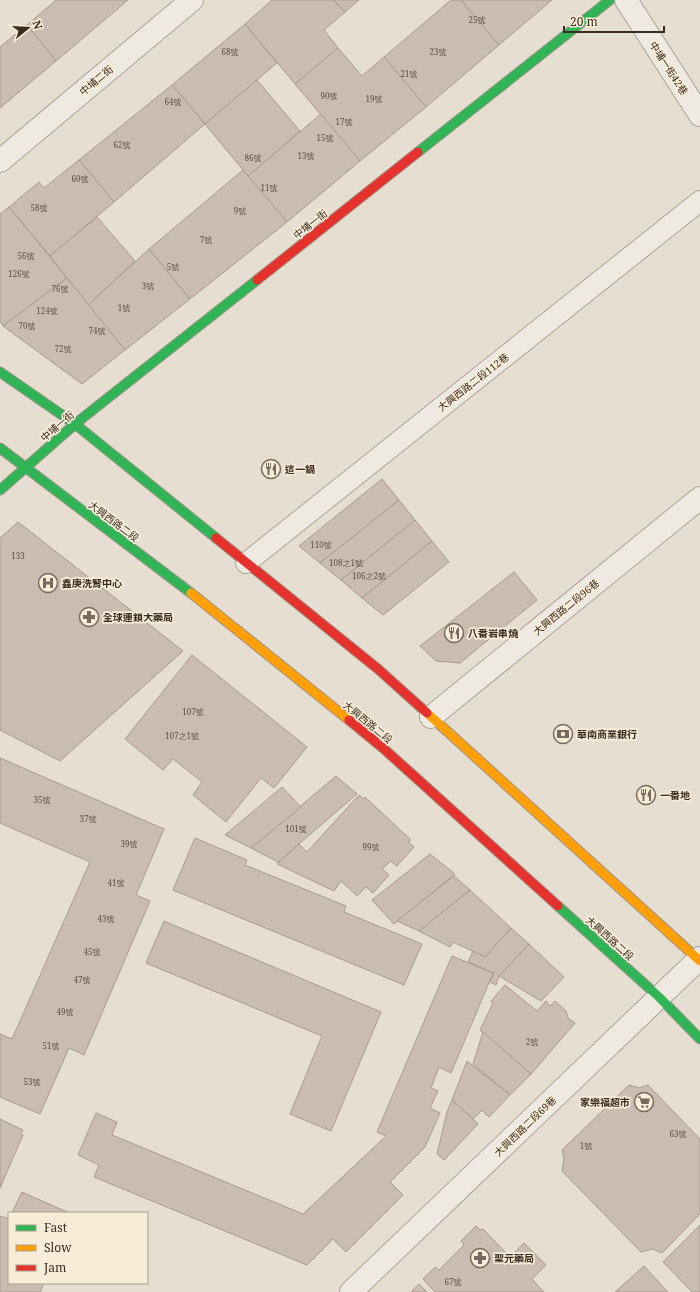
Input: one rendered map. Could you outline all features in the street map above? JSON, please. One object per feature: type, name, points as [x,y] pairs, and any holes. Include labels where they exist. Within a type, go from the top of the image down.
[{"type":"street","name":"中埔二街","points":[[0,161],[192,0]]},
{"type":"street","name":"中埔一街","points":[[0,490],[75,424],[610,0]]},
{"type":"street","name":"中埔一街42巷","points":[[626,0],[700,115]]},
{"type":"street","points":[[0,372],[75,424],[378,669],[699,960]]},
{"type":"street","name":"大興西路二段","points":[[0,448],[206,604],[382,748],[659,997],[700,1039]]},
{"type":"street","name":"大興西路二段96巷","points":[[431,717],[700,498]]},
{"type":"street","name":"大興西路二段69巷","points":[[351,1292],[699,960]]},
{"type":"lane","name":"大興西路二段112巷","points":[[246,563],[700,201]]},
{"type":"building","points":[[56,0],[128,0],[56,61],[27,25]]},
{"type":"building","points":[[272,0],[334,0],[345,12],[324,30],[338,48],[295,84],[245,24]]},
{"type":"building","points":[[334,0],[359,0],[345,12]]},
{"type":"building","points":[[451,0],[461,0],[499,45],[426,107],[384,57]]},
{"type":"building","points":[[461,0],[552,0],[499,45]]},
{"type":"building","points":[[245,24],[277,63],[205,124],[172,85]]},
{"type":"building","points":[[27,25],[56,61],[0,108],[0,47]]},
{"type":"building","points":[[338,48],[362,76],[384,57],[426,107],[360,161],[295,84]]},
{"type":"building","points":[[257,80],[300,131],[248,176],[205,124]]},
{"type":"building","points":[[172,85],[205,124],[114,202],[79,160]]},
{"type":"building","points":[[321,114],[360,161],[287,222],[248,176]]},
{"type":"building","points":[[79,160],[114,202],[50,256],[9,207],[39,182],[44,188]]},
{"type":"building","points":[[243,170],[287,222],[190,299],[149,249]]},
{"type":"building","points":[[9,207],[67,278],[3,326],[0,321],[0,214]]},
{"type":"building","points":[[97,217],[135,261],[88,305],[50,256]]},
{"type":"building","points":[[149,249],[190,299],[125,350],[88,305]]},
{"type":"building","points":[[67,278],[125,350],[82,384],[3,326]]},
{"type":"building","points":[[382,479],[399,500],[320,563],[299,546]]},
{"type":"building","points":[[399,500],[415,520],[341,580],[320,563]]},
{"type":"building","points":[[415,520],[432,541],[362,598],[341,580]]},
{"type":"building","points":[[18,522],[183,651],[60,761],[0,730],[0,538]]},
{"type":"building","points":[[432,541],[449,562],[383,615],[362,598]]},
{"type":"building","points":[[514,572],[537,600],[460,663],[436,661],[420,646]]},
{"type":"building","points":[[192,655],[307,747],[274,788],[261,778],[226,822],[193,795],[202,782],[173,759],[163,770],[125,739]]},
{"type":"building","points":[[0,758],[164,829],[136,895],[150,901],[84,1055],[69,1048],[40,1114],[0,1097],[0,1034],[12,1039],[90,862],[0,823]]},
{"type":"building","points":[[336,776],[357,794],[278,862],[251,848]]},
{"type":"building","points":[[282,787],[301,807],[251,848],[225,835]]},
{"type":"building","points":[[359,795],[364,799],[365,797],[411,840],[408,842],[414,847],[397,866],[391,861],[382,869],[389,875],[373,893],[366,887],[357,896],[341,881],[334,891],[277,864],[299,844],[307,852]]},
{"type":"building","points":[[195,838],[247,860],[245,865],[346,906],[344,912],[422,944],[404,985],[173,890]]},
{"type":"building","points":[[430,854],[455,874],[394,924],[372,900]]},
{"type":"building","points":[[454,876],[470,890],[419,931],[397,921]]},
{"type":"building","points":[[470,890],[511,928],[485,957],[453,942],[450,947],[419,931]]},
{"type":"building","points":[[164,921],[381,1012],[331,1131],[290,1114],[322,1036],[146,963]]},
{"type":"building","points":[[511,928],[529,944],[499,976],[496,985],[490,982],[494,973],[468,962],[473,951],[485,957]]},
{"type":"building","points":[[529,944],[564,977],[541,1001],[499,976]]},
{"type":"building","points":[[452,956],[493,973],[451,1073],[439,1067],[431,1088],[438,1091],[430,1108],[440,1113],[425,1147],[390,1182],[403,1195],[346,1252],[333,1239],[307,1265],[94,1177],[99,1165],[78,1155],[96,1113],[117,1122],[112,1135],[303,1214],[386,1136],[377,1132]]},
{"type":"building","points":[[505,985],[537,1011],[546,1001],[550,1006],[555,1001],[566,1011],[568,1018],[575,1023],[531,1074],[480,1030],[493,1003],[491,1001]]},
{"type":"building","points":[[483,1032],[531,1074],[510,1095],[473,1064]]},
{"type":"building","points":[[467,1061],[510,1095],[489,1117],[482,1110],[473,1119],[452,1100]]},
{"type":"building","points":[[629,1085],[639,1088],[648,1085],[700,1139],[700,1214],[662,1253],[652,1249],[641,1252],[562,1171],[564,1158],[562,1150]]},
{"type":"building","points":[[452,1100],[478,1124],[444,1160],[437,1154],[447,1112]]},
{"type":"building","points":[[0,1119],[23,1130],[21,1134],[23,1135],[0,1188]]},
{"type":"building","points":[[22,1192],[67,1212],[12,1212]]},
{"type":"building","points":[[0,1216],[8,1219],[8,1284],[44,1284],[40,1292],[0,1292]]},
{"type":"building","points":[[700,1225],[700,1292],[692,1292],[663,1262]]},
{"type":"building","points":[[476,1226],[480,1230],[483,1229],[510,1257],[524,1243],[546,1265],[532,1279],[544,1292],[435,1292],[423,1279],[435,1267],[439,1270],[464,1245],[461,1241]]},
{"type":"building","points":[[644,1266],[668,1292],[615,1292]]},
{"type":"building","points":[[419,1284],[427,1292],[411,1292]]},
{"type":"traffic: fast","points":[[418,152],[610,0]]},
{"type":"traffic: fast","points":[[0,490],[75,424],[257,280]]},
{"type":"traffic: fast","points":[[0,372],[75,424],[216,538]]},
{"type":"traffic: fast","points":[[0,448],[191,593]]},
{"type":"traffic: fast","points":[[558,906],[659,997],[700,1039]]},
{"type":"traffic: slow","points":[[191,593],[349,720]]},
{"type":"traffic: slow","points":[[427,713],[700,961]]},
{"type":"traffic: jam","points":[[257,280],[418,152]]},
{"type":"traffic: jam","points":[[216,538],[378,669],[427,713]]},
{"type":"traffic: jam","points":[[349,720],[383,748],[558,906]]},
{"type":"place","name":"這一鍋","points":[[271,469]]},
{"type":"place","name":"鑫庚洗腎中心","points":[[48,583]]},
{"type":"place","name":"全球連鎖大藥局","points":[[89,617]]},
{"type":"place","name":"八番岩串燒","points":[[454,633]]},
{"type":"place","name":"華南商業銀行","points":[[563,734]]},
{"type":"place","name":"一番地","points":[[646,795]]},
{"type":"place","name":"家樂福超市","points":[[644,1102]]},
{"type":"place","name":"聖元藥局","points":[[480,1258]]}]
